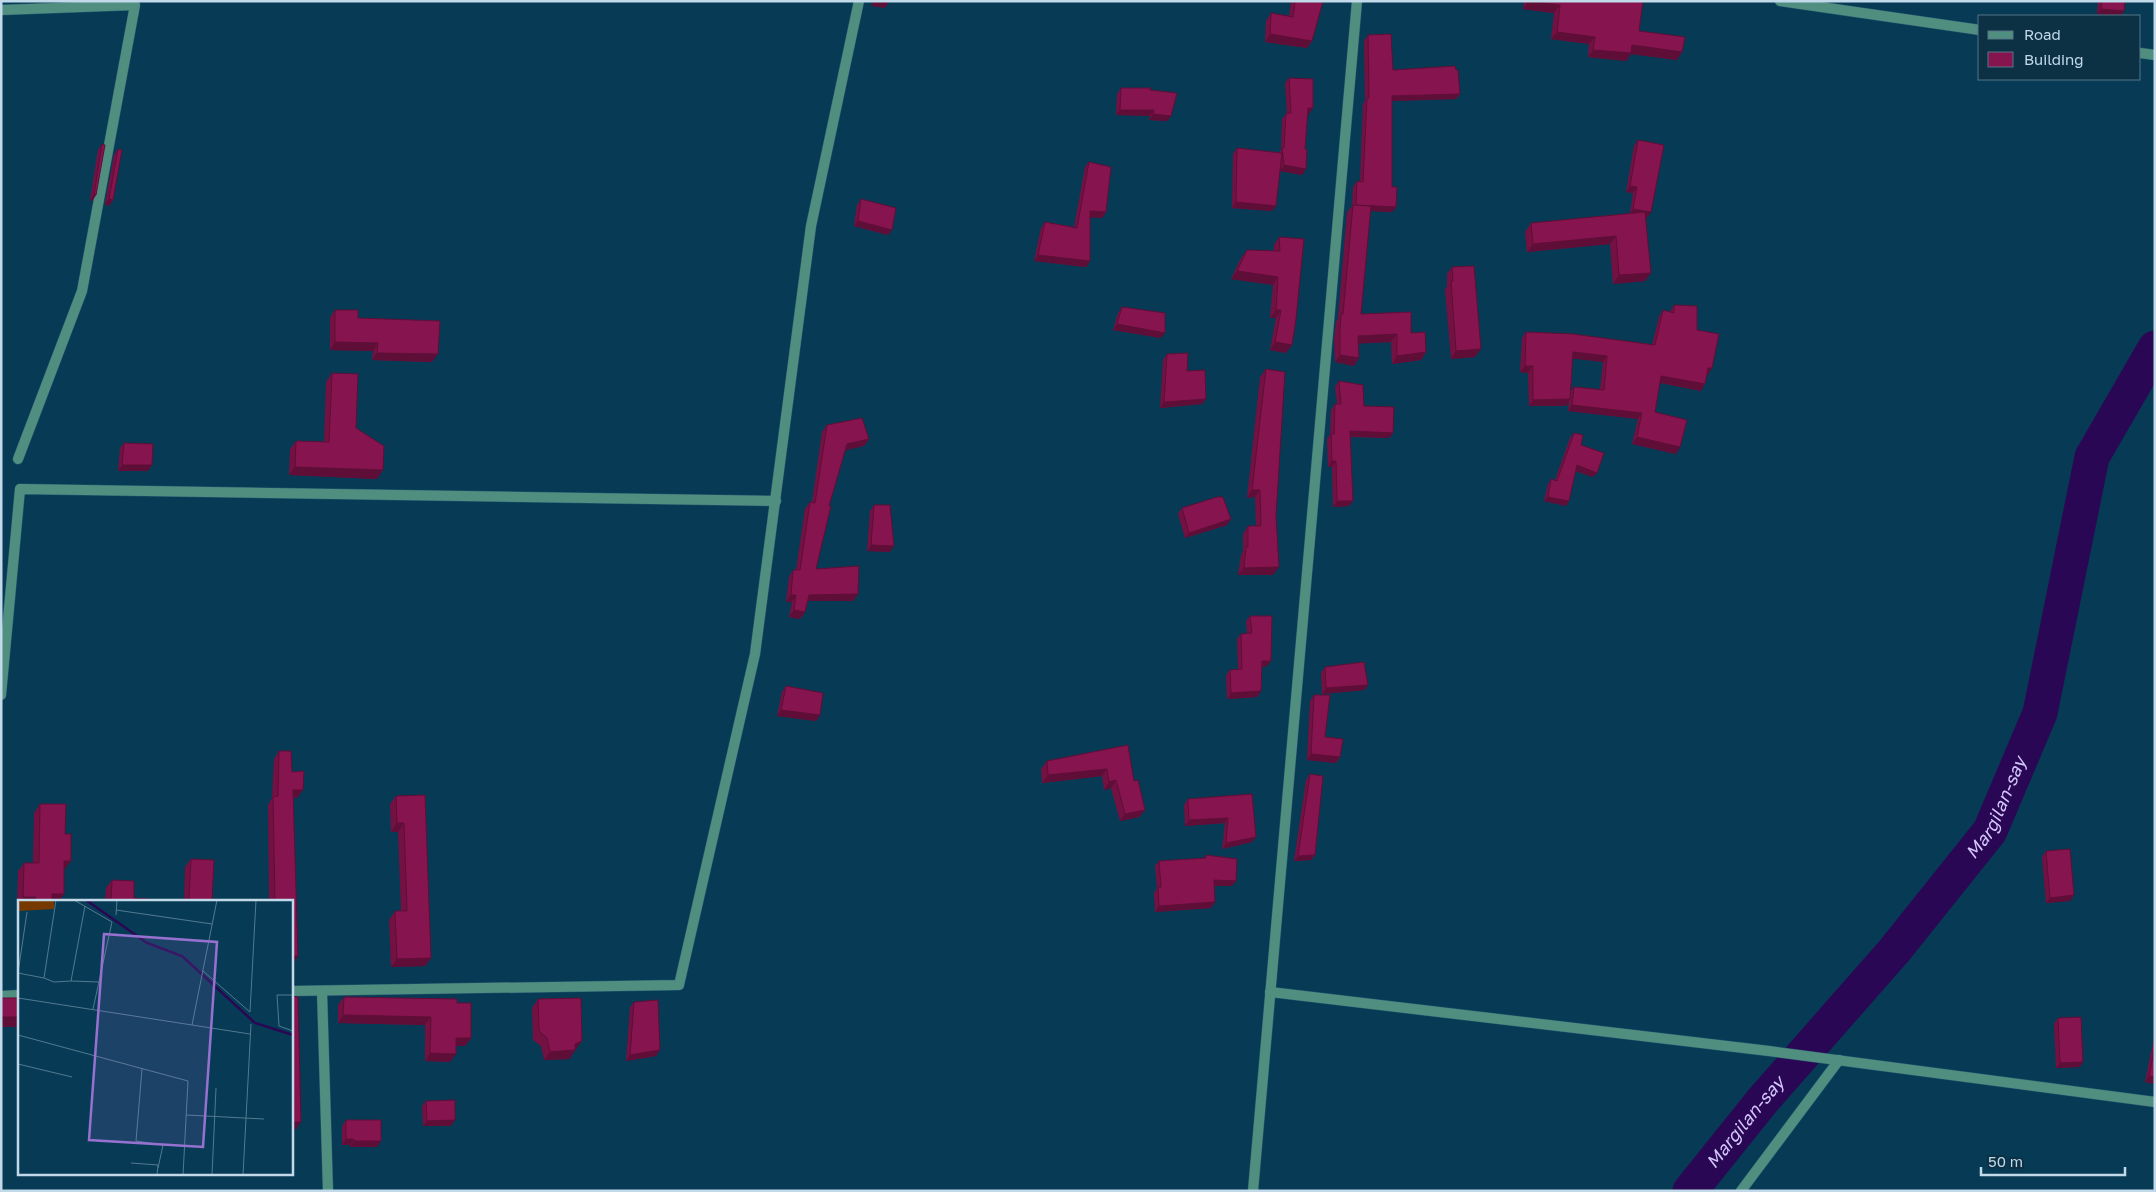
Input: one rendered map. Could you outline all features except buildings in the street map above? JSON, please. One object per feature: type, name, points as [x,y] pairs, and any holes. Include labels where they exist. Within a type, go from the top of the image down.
[{"type":"street","points":[[292,991],[679,985],[756,654],[811,226],[859,1]]},
{"type":"street","points":[[1252,1191],[1357,1]]},
{"type":"street","points":[[1780,1],[1978,30]]},
{"type":"street","points":[[1,10],[135,3],[82,291],[18,459]]},
{"type":"street","points":[[2141,53],[2155,55]]},
{"type":"street","points":[[1,694],[20,489],[776,501]]},
{"type":"street","points":[[322,991],[328,1191]]},
{"type":"street","points":[[1270,992],[1839,1060],[2155,1102]]},
{"type":"street","points":[[1,996],[18,996]]},
{"type":"street","points":[[1741,1191],[1839,1060]]},
{"type":"waterway","name":"Margilan-say","points":[[1690,1191],[1763,1100],[1894,951],[1990,831],[2040,713],[2092,457],[2155,348]]}]
